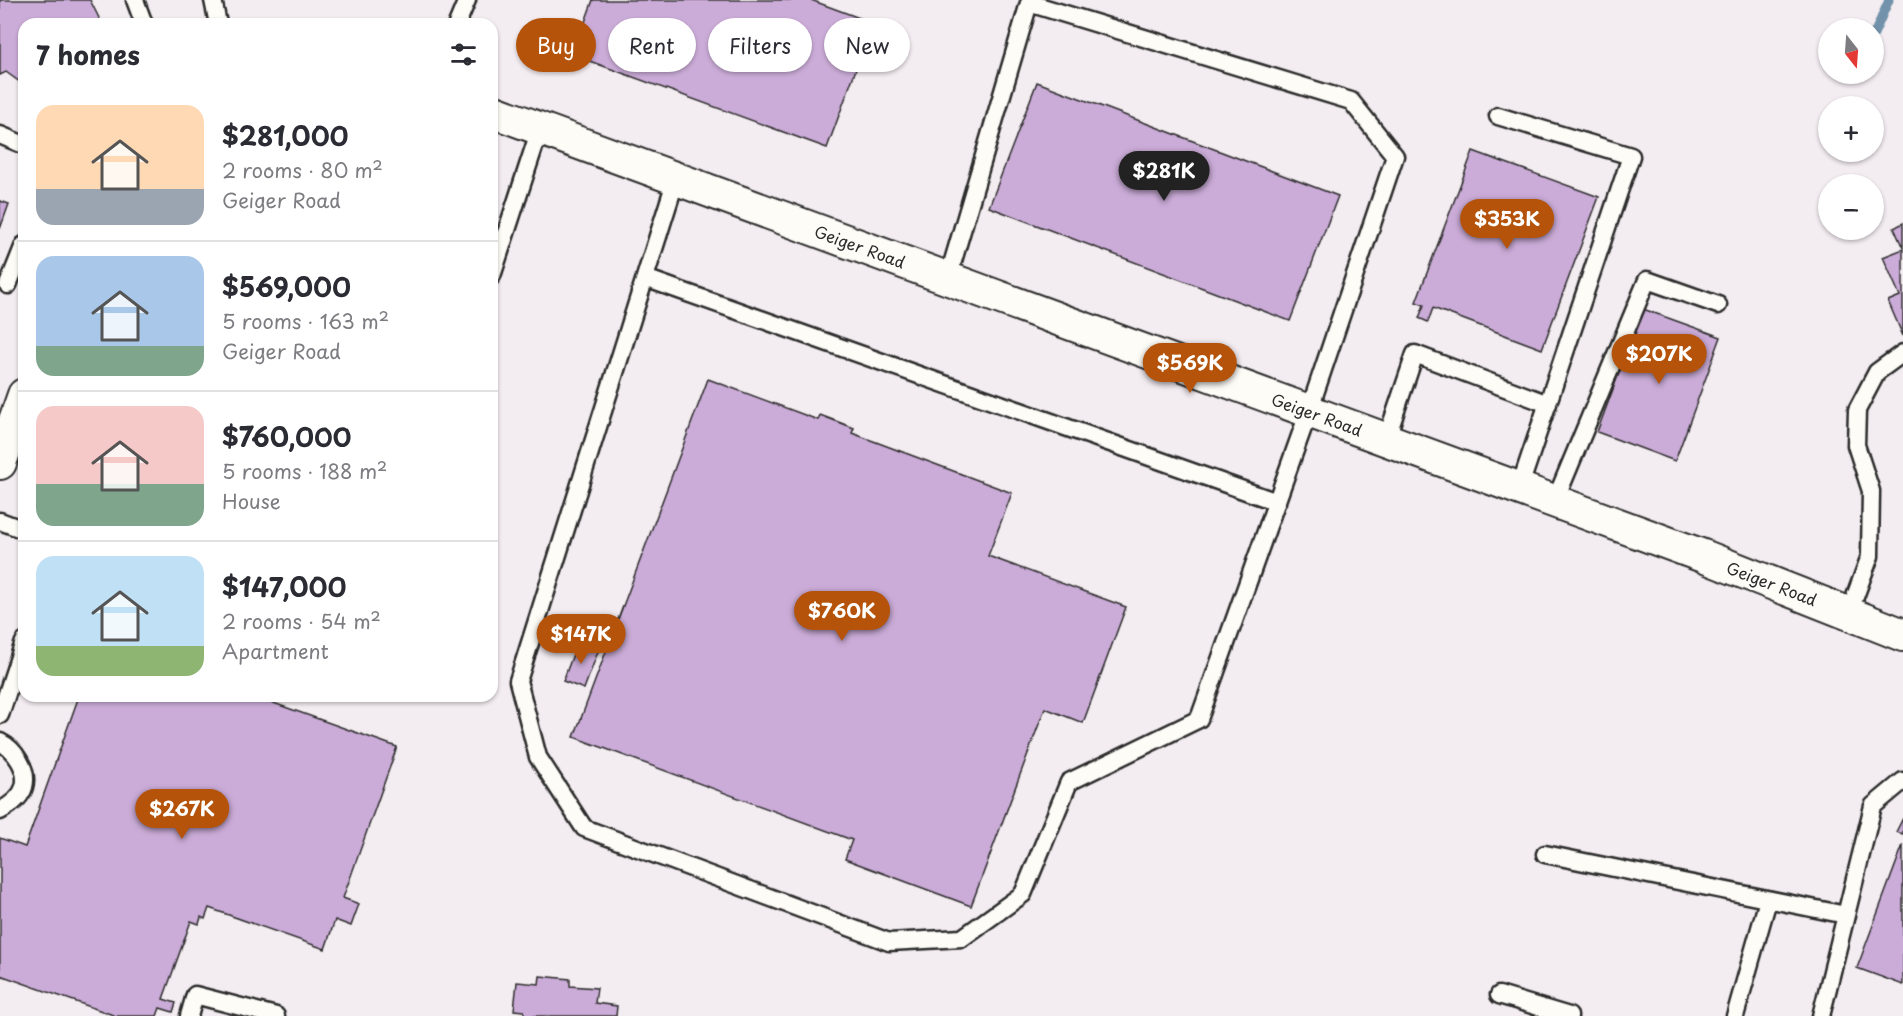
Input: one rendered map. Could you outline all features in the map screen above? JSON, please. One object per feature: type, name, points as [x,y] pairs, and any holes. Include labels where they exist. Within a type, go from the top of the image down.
[{"type":"street","name":"Geiger Road","points":[[498,113],[1555,501],[1903,635]]},
{"type":"street","points":[[3,446],[18,410]]},
{"type":"lane","points":[[135,0],[142,18]]},
{"type":"lane","points":[[213,0],[217,18]]},
{"type":"lane","points":[[460,18],[467,0]]},
{"type":"lane","points":[[676,179],[518,681],[538,757],[584,828],[889,942],[962,938],[1023,894],[1069,782],[1199,719],[1309,411],[1395,156],[1351,101],[1029,3],[948,278]]},
{"type":"lane","points":[[1498,116],[1631,156],[1519,489]]},
{"type":"lane","points":[[498,258],[540,129]]},
{"type":"lane","points":[[0,135],[18,142]]},
{"type":"lane","points":[[4,284],[18,257]]},
{"type":"lane","points":[[645,278],[1276,502]]},
{"type":"lane","points":[[1555,501],[1647,280],[1718,305]]},
{"type":"lane","points":[[1849,613],[1870,556],[1871,491],[1856,445],[1857,410],[1877,372],[1903,353]]},
{"type":"lane","points":[[1386,440],[1415,354],[1548,404]]},
{"type":"lane","points":[[0,521],[18,528]]},
{"type":"lane","points":[[0,715],[18,660]]},
{"type":"lane","points":[[0,741],[10,747],[22,766],[24,786],[12,803],[0,812]]},
{"type":"lane","points":[[1821,1016],[1873,806],[1903,781]]},
{"type":"lane","points":[[1545,854],[1846,915]]},
{"type":"lane","points":[[1735,1016],[1768,900]]},
{"type":"lane","points":[[189,1016],[195,995],[276,1016]]},
{"type":"lane","points":[[1499,995],[1569,1016]]},
{"type":"building","points":[[0,0],[90,0],[99,18],[18,18],[18,81],[6,72],[0,75]]},
{"type":"building","points":[[593,0],[811,0],[860,18],[824,18],[824,72],[855,72],[827,148],[619,72],[696,72],[696,18],[608,18],[608,68],[596,63],[596,18],[586,18]]},
{"type":"building","points":[[1037,82],[1338,196],[1290,321],[989,207]]},
{"type":"building","points":[[1473,151],[1599,197],[1542,349],[1433,308],[1428,322],[1419,318],[1424,305],[1416,302]]},
{"type":"building","points":[[0,201],[9,204],[0,229]]},
{"type":"building","points":[[1903,223],[1903,248],[1894,228]]},
{"type":"building","points":[[1903,249],[1903,336],[1888,301],[1900,296],[1883,257]]},
{"type":"building","points":[[1643,309],[1721,337],[1675,461],[1597,432]]},
{"type":"building","points":[[708,379],[818,420],[820,415],[854,428],[852,433],[1012,493],[988,556],[1126,607],[1083,723],[1045,708],[971,906],[845,859],[852,840],[574,737]]},
{"type":"building","points":[[578,641],[599,649],[584,689],[563,681]]},
{"type":"building","points":[[77,702],[271,702],[397,747],[343,898],[359,904],[351,926],[335,920],[325,949],[209,908],[205,919],[201,917],[199,924],[191,921],[163,999],[176,1003],[173,1012],[160,1008],[157,1016],[116,1016],[0,975],[0,838],[25,847]]},
{"type":"building","points":[[1903,818],[1903,834],[1896,832]]},
{"type":"building","points":[[1903,845],[1903,985],[1857,968]]},
{"type":"building","points":[[540,976],[570,979],[570,986],[597,988],[595,1003],[617,1006],[616,1016],[524,1016],[524,1011],[514,1010],[517,982],[539,984]]},
{"type":"waterway","points":[[1881,18],[1889,0]]}]
